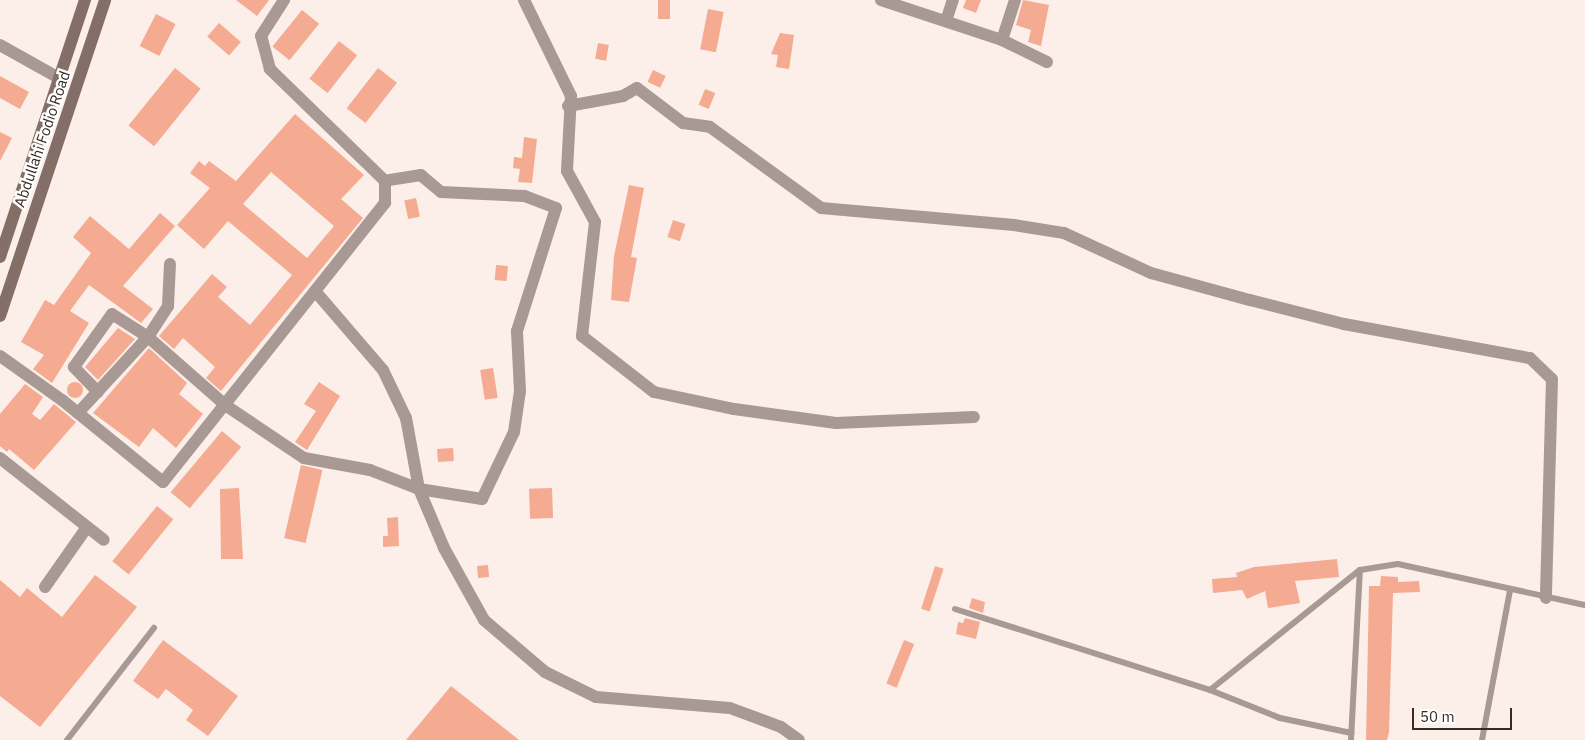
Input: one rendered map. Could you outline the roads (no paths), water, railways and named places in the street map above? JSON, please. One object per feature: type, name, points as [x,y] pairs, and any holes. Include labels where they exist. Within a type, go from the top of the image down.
[{"type":"main road","name":"Abdullahi Fodio Road","points":[[0,257],[57,77],[85,0]]},
{"type":"main road","name":"Abdullahi Fodio Road","points":[[0,316],[105,0]]},
{"type":"street","points":[[0,356],[78,413],[163,482],[225,405],[386,203],[384,181],[270,69],[261,36],[284,0]]},
{"type":"street","points":[[524,0],[571,96],[568,106],[567,171],[595,222],[582,336],[654,392],[734,409],[836,423],[974,417]]},
{"type":"street","points":[[881,0],[1002,40],[1047,62]]},
{"type":"street","points":[[946,21],[953,0]]},
{"type":"street","points":[[1002,40],[1015,0]]},
{"type":"street","points":[[0,45],[57,77]]},
{"type":"street","points":[[568,106],[623,96],[637,88],[683,124],[710,127],[822,208],[1014,224],[1064,233],[1151,273],[1250,300],[1344,324],[1530,358],[1552,379],[1546,598]]},
{"type":"street","points":[[98,392],[74,366],[112,314],[148,337],[225,405],[304,458],[370,470],[420,489],[482,499],[514,432],[520,391],[517,331],[556,208],[524,196],[441,192],[421,175],[384,181]]},
{"type":"street","points":[[78,413],[148,337],[168,306],[170,264]]},
{"type":"street","points":[[315,291],[383,370],[406,418],[420,489],[444,548],[484,620],[546,672],[596,697],[730,708],[781,727],[800,740]]},
{"type":"street","points":[[0,458],[104,540]]},
{"type":"street","points":[[44,587],[87,527]]},
{"type":"lane","points":[[1210,690],[1360,570],[1398,564],[1546,598],[1585,605]]},
{"type":"lane","points":[[1351,740],[1360,570]]},
{"type":"lane","points":[[1482,740],[1510,590]]},
{"type":"lane","points":[[956,609],[1210,690],[1280,718],[1351,732]]},
{"type":"lane","points":[[67,740],[154,628]]}]
